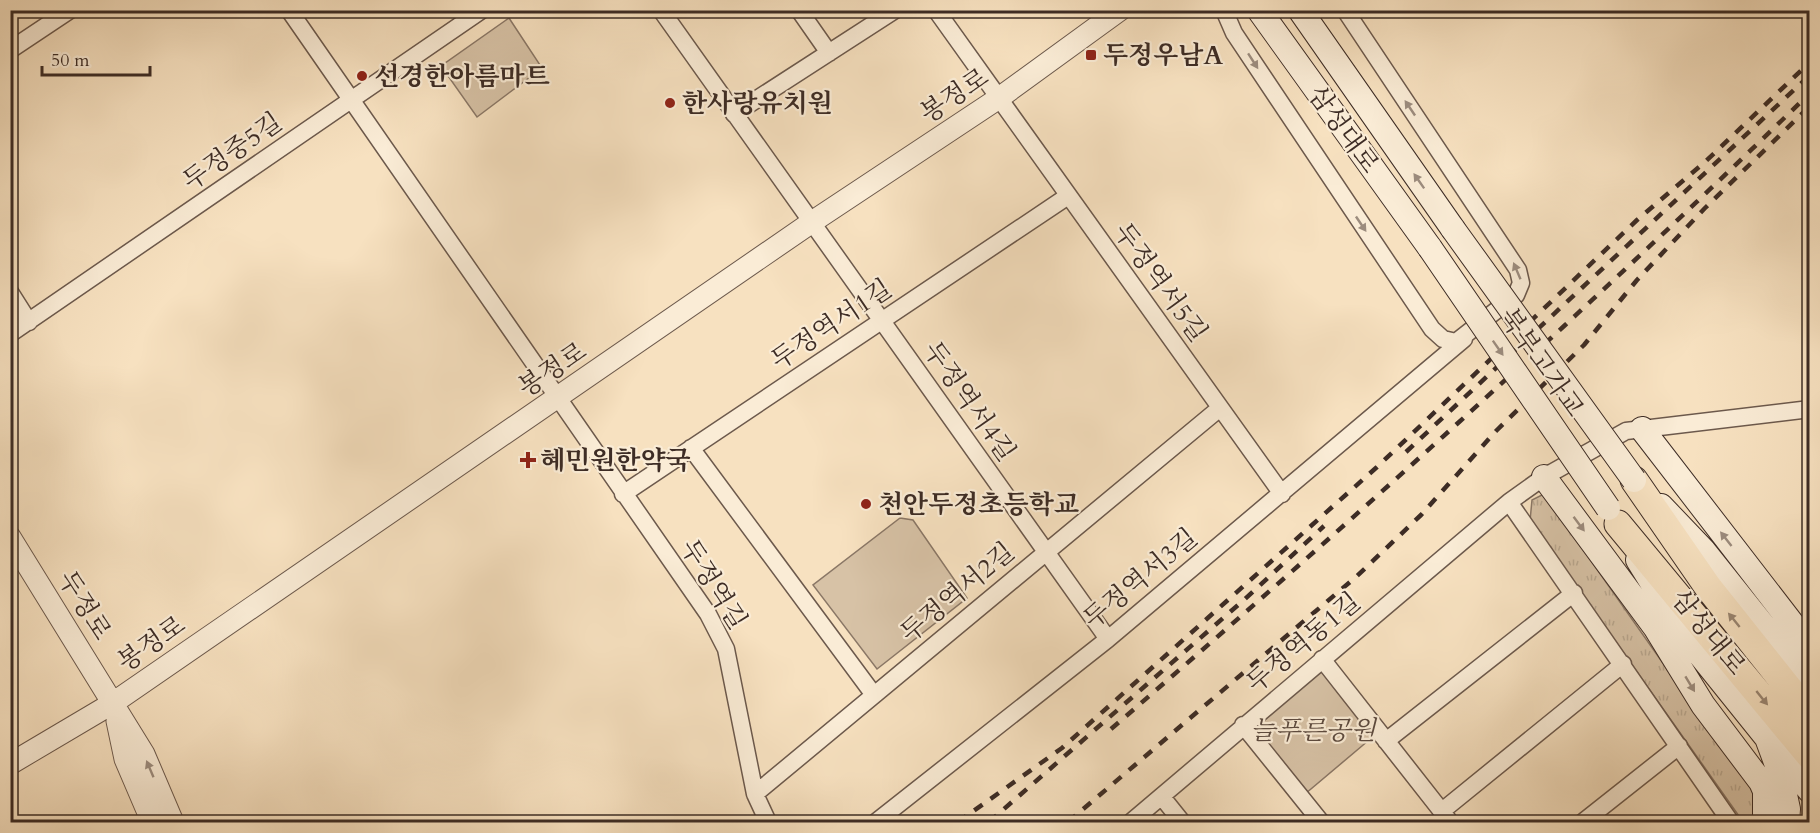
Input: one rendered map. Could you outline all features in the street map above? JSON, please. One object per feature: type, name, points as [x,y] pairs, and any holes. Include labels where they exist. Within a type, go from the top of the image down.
[{"type":"highway","name":"삼성대로","points":[[1634,480],[1708,587],[1809,715]]},
{"type":"highway","name":"삼성대로","points":[[1613,516],[1809,756]]},
{"type":"main road","name":"삼성대로","points":[[1300,10],[1452,229]]},
{"type":"main road","name":"삼성대로","points":[[1259,12],[1430,248]]},
{"type":"main road","name":"북부고가교","points":[[1452,229],[1634,480],[1703,550],[1809,684]]},
{"type":"main road","name":"북부고가교","points":[[1430,248],[1613,516],[1655,591],[1685,636],[1809,791]]},
{"type":"main road","points":[[1634,430],[1797,630],[1809,654]]},
{"type":"main road","points":[[1544,477],[1655,627],[1703,705],[1761,782],[1765,791],[1765,822]]},
{"type":"main road","points":[[1767,738],[1781,776],[1788,809],[1787,822]]},
{"type":"street","points":[[10,50],[70,10]]},
{"type":"street","name":"두정역길","points":[[289,10],[708,614],[726,650],[755,794],[768,822]]},
{"type":"street","name":"두정중5길","points":[[10,334],[482,10]]},
{"type":"street","name":"두정역서4길","points":[[661,10],[1108,639]]},
{"type":"street","points":[[799,10],[829,53]]},
{"type":"street","points":[[734,114],[895,10]]},
{"type":"street","name":"두정역서5길","points":[[936,10],[1282,494]]},
{"type":"street","name":"봉정로","points":[[10,764],[112,703],[812,222],[999,98],[1120,10]]},
{"type":"street","points":[[1224,10],[1234,33],[1432,329],[1439,346],[1432,367]]},
{"type":"street","name":"두정역서3길","points":[[876,822],[1108,639],[1516,295],[1521,283],[1518,270],[1345,10]]},
{"type":"street","name":"두정역서1길","points":[[623,494],[1068,195]]},
{"type":"street","points":[[10,292],[29,322]]},
{"type":"street","points":[[1432,329],[1443,339],[1456,342],[1465,337]]},
{"type":"street","name":"두정역서2길","points":[[755,794],[1220,408]]},
{"type":"street","points":[[1634,430],[1809,409]]},
{"type":"street","name":"두정역동1길","points":[[1131,822],[1509,502],[1544,477],[1634,430]]},
{"type":"street","points":[[691,448],[874,695]]},
{"type":"street","points":[[1509,502],[1623,664],[1730,821],[1728,822]]},
{"type":"street","name":"두정로","points":[[11,540],[144,754],[173,822]]},
{"type":"street","points":[[1386,741],[1574,593]]},
{"type":"street","points":[[1322,659],[1446,817],[1623,664]]},
{"type":"street","name":"두정로","points":[[112,703],[125,759],[148,821]]},
{"type":"street","points":[[1243,725],[1320,822]]},
{"type":"street","points":[[1583,822],[1679,746]]},
{"type":"street","points":[[1162,797],[1182,822]]},
{"type":"green space","points":[[509,18],[542,68],[477,117],[441,66]]},
{"type":"green space","points":[[1544,494],[1757,797],[1756,822],[1740,822],[1739,816],[1530,521],[1532,500]]},
{"type":"green space","points":[[900,518],[913,520],[967,598],[877,669],[813,585]]},
{"type":"green space","name":"늘푸른공원","points":[[1322,666],[1375,735],[1305,794],[1250,726]]},
{"type":"railway","points":[[958,822],[1062,748],[1377,467],[1637,220],[1706,161],[1810,62]]},
{"type":"railway","points":[[1406,452],[1810,75]]},
{"type":"railway","points":[[1111,729],[1465,417],[1810,93]]},
{"type":"railway","points":[[1068,822],[1357,576],[1421,515],[1496,431],[1584,345],[1637,280],[1705,208],[1810,106]]},
{"type":"railway","points":[[989,822],[1245,599],[1324,526]]},
{"type":"place","name":"두정우남A","points":[[1091,55]]},
{"type":"place","name":"선경한아름마트","points":[[362,76]]},
{"type":"place","name":"한사랑유치원","points":[[670,103]]},
{"type":"place","name":"혜민원한약국","points":[[528,460]]},
{"type":"place","name":"천안두정초등학교","points":[[866,504]]}]
